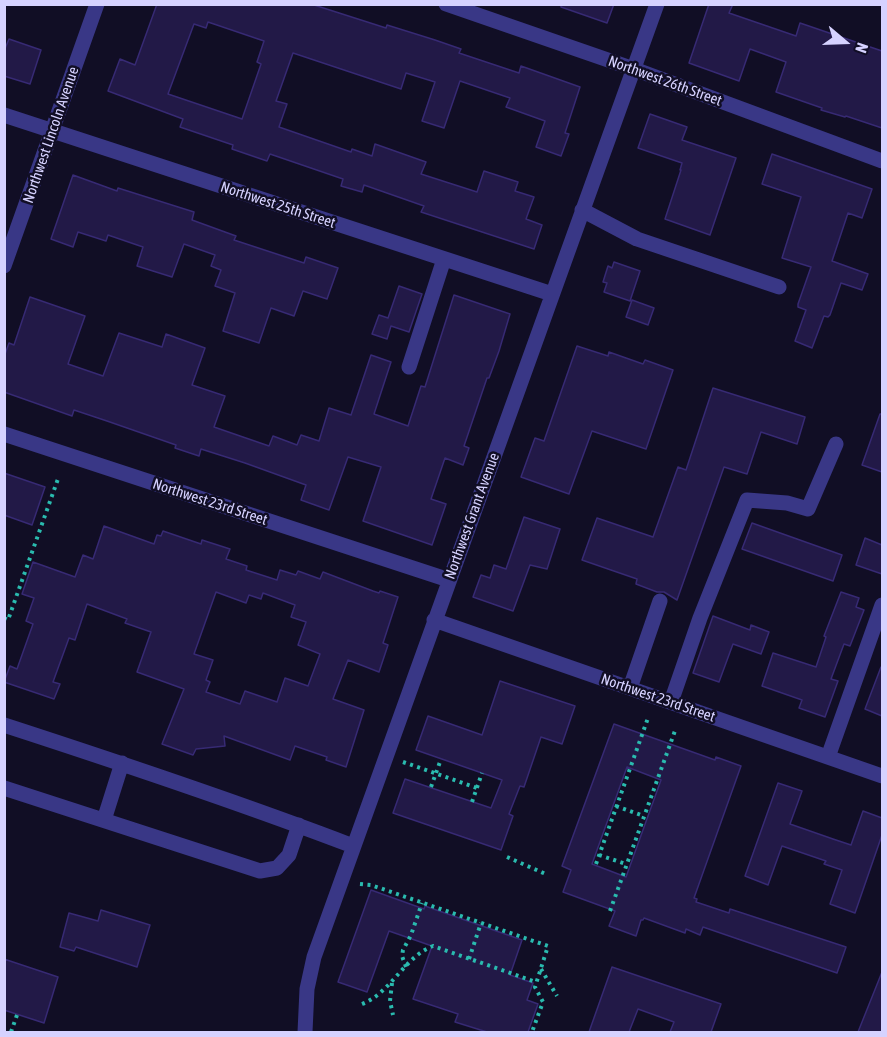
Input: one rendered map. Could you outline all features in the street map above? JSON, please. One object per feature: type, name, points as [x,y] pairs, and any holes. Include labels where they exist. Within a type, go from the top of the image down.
[{"type":"street","name":"Northwest Lincoln Avenue","points":[[4,266],[97,4]]},
{"type":"street","name":"Northwest 26th Street","points":[[446,4],[634,69],[882,161]]},
{"type":"street","name":"Northwest Grant Avenue","points":[[305,1032],[307,989],[314,957],[657,4]]},
{"type":"street","name":"Northwest 25th Street","points":[[4,115],[552,294]]},
{"type":"street","points":[[582,210],[637,239],[779,286]]},
{"type":"street","points":[[409,367],[444,259]]},
{"type":"street","name":"Northwest 23rd Street","points":[[4,434],[449,580]]},
{"type":"street","points":[[670,702],[700,618],[747,500],[786,503],[808,509],[836,444]]},
{"type":"street","points":[[630,688],[660,601]]},
{"type":"street","points":[[828,757],[882,605]]},
{"type":"street","name":"Northwest 23rd Street","points":[[434,620],[882,776]]},
{"type":"street","points":[[4,725],[122,763],[353,846]]},
{"type":"street","points":[[104,820],[122,763]]},
{"type":"street","points":[[4,788],[260,872],[277,868],[289,855],[299,825]]},
{"type":"path","points":[[4,618],[8,620],[59,476]]},
{"type":"path","points":[[596,864],[648,718]]},
{"type":"path","points":[[610,911],[676,728]]},
{"type":"path","points":[[431,788],[441,759]]},
{"type":"path","points":[[403,762],[477,788]]},
{"type":"path","points":[[472,802],[482,773]]},
{"type":"path","points":[[616,806],[644,816]]},
{"type":"path","points":[[599,855],[627,864]]},
{"type":"path","points":[[507,857],[548,874]]},
{"type":"path","points":[[360,884],[371,885],[548,946],[535,987],[543,1002],[532,1032]]},
{"type":"path","points":[[406,967],[402,956],[403,950],[423,903]]},
{"type":"path","points":[[469,959],[481,923]]},
{"type":"path","points":[[362,1004],[370,1001],[418,955],[433,946],[536,982]]},
{"type":"path","points":[[540,969],[557,996]]},
{"type":"path","points":[[392,982],[390,1000],[393,1015]]},
{"type":"path","points":[[11,1032],[17,1015]]},
{"type":"building","points":[[157,4],[311,4],[386,28],[387,25],[435,40],[461,49],[459,53],[519,73],[521,66],[580,87],[565,133],[569,134],[561,156],[536,147],[545,121],[506,107],[510,98],[460,81],[444,128],[422,121],[435,82],[406,73],[401,89],[293,53],[276,101],[287,104],[279,127],[351,152],[352,149],[372,156],[375,144],[426,162],[421,174],[477,192],[484,171],[518,182],[515,191],[534,197],[526,219],[542,225],[534,249],[421,212],[424,206],[364,185],[362,192],[341,186],[343,179],[270,154],[267,161],[232,149],[233,145],[180,127],[183,119],[108,91],[120,59],[135,65]],"holes":[[[208,22],[264,41],[257,62],[261,64],[242,119],[168,94],[194,24],[206,28]]]},
{"type":"building","points":[[561,4],[614,4],[607,23],[561,7]]},
{"type":"building","points":[[709,4],[733,4],[729,13],[796,36],[800,23],[882,51],[882,128],[821,110],[822,108],[776,92],[786,62],[750,49],[739,81],[689,63]]},
{"type":"building","points":[[9,39],[41,50],[30,84],[4,76],[4,51]]},
{"type":"building","points":[[650,114],[687,127],[682,140],[736,158],[710,235],[665,219],[682,163],[638,148]]},
{"type":"building","points":[[772,154],[872,189],[862,218],[848,213],[832,261],[868,274],[862,290],[841,283],[830,315],[824,316],[812,348],[795,341],[806,310],[798,307],[798,304],[811,267],[782,258],[801,197],[762,184]]},
{"type":"building","points":[[73,175],[117,191],[118,188],[194,212],[192,220],[236,236],[234,240],[304,263],[306,257],[338,268],[327,299],[303,291],[294,316],[271,308],[259,343],[223,331],[235,293],[215,286],[221,270],[211,266],[215,255],[184,244],[172,277],[137,266],[143,247],[108,235],[106,241],[78,232],[73,247],[51,239]]},
{"type":"building","points":[[614,262],[640,271],[630,301],[604,292],[607,283],[603,282],[608,266],[612,268]]},
{"type":"building","points":[[399,286],[422,294],[409,332],[391,326],[387,339],[372,334],[379,315],[388,318]]},
{"type":"building","points":[[454,295],[510,314],[464,446],[469,448],[463,465],[445,458],[431,499],[446,504],[432,545],[363,521],[381,467],[348,457],[329,510],[301,500],[306,485],[201,449],[199,456],[175,448],[176,445],[74,410],[72,416],[4,392],[4,357],[9,343],[14,345],[30,297],[85,316],[68,364],[103,376],[119,333],[162,347],[166,334],[205,348],[192,385],[225,396],[214,427],[269,446],[273,436],[297,445],[301,435],[319,441],[329,408],[351,415],[371,355],[391,362],[374,414],[408,426],[421,386],[425,387]]},
{"type":"building","points":[[632,300],[654,308],[648,325],[626,317]]},
{"type":"building","points":[[577,346],[608,356],[609,352],[643,364],[645,360],[673,370],[646,449],[592,431],[569,494],[521,477],[535,438],[544,441]]},
{"type":"building","points":[[713,388],[805,417],[797,444],[761,432],[747,474],[724,467],[677,600],[664,592],[657,592],[636,584],[637,579],[582,560],[597,518],[653,537],[678,467],[686,470]]},
{"type":"building","points":[[880,414],[882,414],[882,472],[862,465]]},
{"type":"building","points":[[4,473],[45,487],[32,525],[4,515]]},
{"type":"building","points":[[524,517],[560,529],[547,569],[530,565],[513,611],[473,597],[481,575],[490,578],[494,565],[506,569]]},
{"type":"building","points":[[752,523],[842,555],[833,581],[742,549]]},
{"type":"building","points":[[104,526],[154,544],[157,535],[161,536],[163,531],[201,544],[202,540],[230,549],[226,559],[247,566],[246,570],[277,580],[280,570],[296,575],[298,571],[320,579],[323,572],[379,593],[380,591],[398,597],[383,643],[388,645],[379,672],[348,660],[333,699],[364,710],[346,767],[326,760],[327,757],[295,746],[290,760],[224,736],[225,746],[196,749],[193,755],[162,744],[184,689],[137,672],[151,632],[125,623],[127,619],[87,604],[75,640],[69,638],[53,682],[60,684],[54,699],[4,682],[10,666],[17,669],[33,624],[26,621],[34,598],[22,594],[33,562],[75,577],[83,555],[93,559]],"holes":[[[216,592],[246,603],[249,595],[261,599],[263,593],[295,605],[291,617],[306,622],[298,645],[320,654],[308,686],[285,678],[277,702],[245,691],[240,704],[206,692],[210,682],[206,680],[213,660],[194,654]]]},
{"type":"building","points":[[865,538],[882,545],[882,574],[856,565]]},
{"type":"building","points":[[841,592],[859,598],[856,607],[864,610],[850,646],[844,644],[831,679],[838,681],[825,717],[799,708],[802,700],[762,686],[773,653],[816,667],[826,637],[824,636]]},
{"type":"building","points":[[713,616],[750,630],[751,625],[769,632],[761,654],[733,644],[719,682],[693,673]]},
{"type":"building","points":[[882,667],[882,716],[865,709]]},
{"type":"building","points":[[500,681],[575,706],[562,744],[541,737],[524,787],[520,786],[509,814],[513,816],[501,850],[393,813],[405,779],[491,808],[502,780],[416,750],[428,716],[482,735]]},
{"type":"building","points":[[614,724],[715,760],[716,757],[741,766],[694,898],[697,899],[696,902],[729,913],[730,909],[846,947],[837,973],[703,927],[700,935],[686,929],[685,933],[644,918],[641,920],[636,936],[609,926],[615,911],[563,892],[571,870],[562,866]],"holes":[[[627,767],[661,780],[626,877],[592,864]]]},
{"type":"building","points":[[778,783],[802,791],[790,824],[833,839],[851,845],[863,811],[882,818],[882,835],[855,913],[830,904],[842,870],[824,864],[826,861],[782,846],[768,885],[745,876]]},
{"type":"building","points":[[371,890],[522,940],[510,975],[533,983],[527,1000],[538,1004],[528,1032],[487,1032],[455,1022],[458,1014],[413,999],[432,946],[389,931],[367,992],[338,982]]},
{"type":"building","points":[[101,910],[150,925],[137,967],[76,947],[74,951],[60,947],[69,913],[98,921]]},
{"type":"building","points":[[4,959],[58,977],[44,1023],[4,1010]]},
{"type":"building","points":[[612,967],[721,1004],[711,1032],[670,1032],[674,1022],[638,1009],[629,1032],[589,1032]]},
{"type":"building","points":[[882,972],[882,1032],[858,1032]]}]
